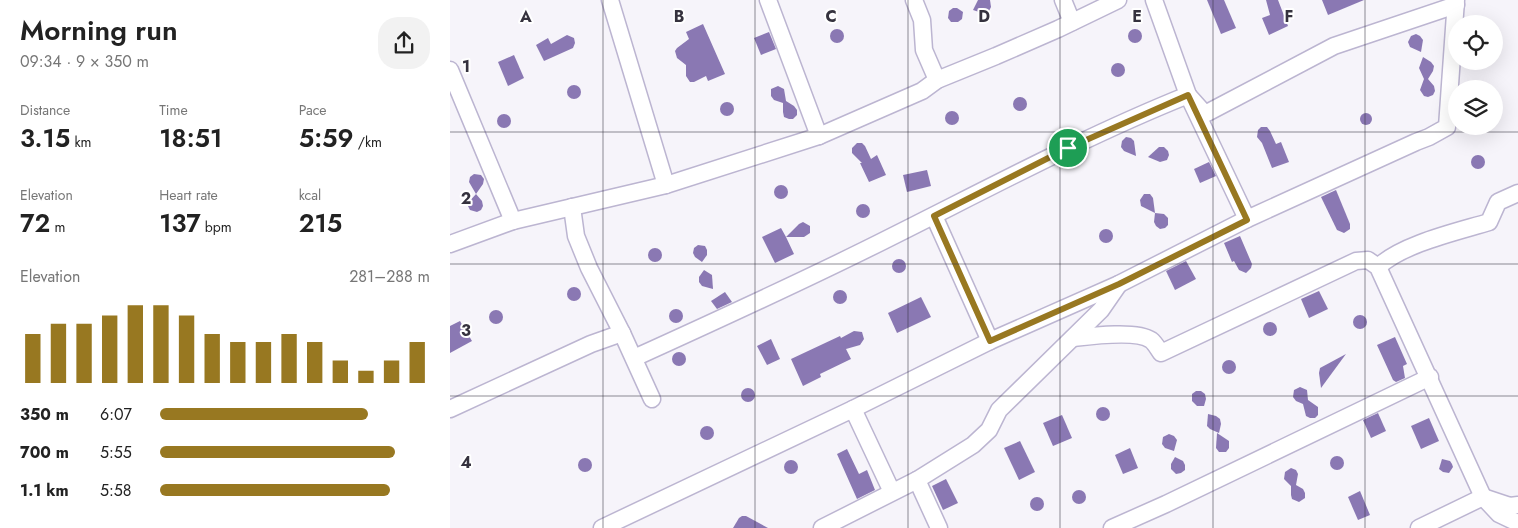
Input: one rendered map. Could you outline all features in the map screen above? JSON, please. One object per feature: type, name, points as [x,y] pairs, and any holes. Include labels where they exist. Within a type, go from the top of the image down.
[{"type":"street","points":[[610,0],[666,185]]},
{"type":"street","points":[[768,0],[819,136]]},
{"type":"street","points":[[914,0],[922,20],[924,50],[937,80]]},
{"type":"street","points":[[1063,0],[1072,22]]},
{"type":"street","points":[[450,244],[513,221],[666,185],[819,136],[922,91],[937,80],[1058,29],[1118,0]]},
{"type":"street","points":[[1154,0],[1188,95],[1247,220]]},
{"type":"street","points":[[602,528],[853,410],[990,341],[1119,284],[1247,220],[1447,127],[1456,3],[1334,46],[1205,114],[1188,95]]},
{"type":"street","points":[[450,70],[513,221]]},
{"type":"street","points":[[634,358],[745,308],[1068,148],[1188,95]]},
{"type":"street","points":[[1378,267],[1388,258],[1403,251],[1488,222],[1498,202],[1518,193]]},
{"type":"street","points":[[572,207],[576,236],[589,268],[622,333],[652,399]]},
{"type":"street","points":[[934,216],[990,341]]},
{"type":"street","points":[[1073,338],[1095,335],[1133,335],[1151,340],[1161,353],[1356,261],[1368,260],[1378,267],[1430,377],[1483,497],[1499,514],[1518,524]]},
{"type":"street","points":[[822,528],[917,480],[973,445],[989,430],[998,410],[1102,310],[1119,284]]},
{"type":"street","points":[[450,409],[591,344],[622,333]]},
{"type":"street","points":[[1112,528],[1430,377]]},
{"type":"street","points":[[853,410],[892,492]]},
{"type":"street","points":[[917,480],[940,528]]},
{"type":"street","points":[[1419,528],[1483,497],[1510,506],[1518,505]]},
{"type":"building","points":[[978,0],[990,0],[991,7],[989,11],[982,13],[973,10]]},
{"type":"building","points":[[1207,0],[1224,0],[1236,28],[1221,34]]},
{"type":"building","points":[[1266,0],[1278,0],[1288,26],[1269,35],[1262,18],[1270,15]]},
{"type":"building","points":[[1322,0],[1364,0],[1328,15]]},
{"type":"building","points":[[953,8],[963,12],[962,19],[958,22],[951,22],[948,18],[949,11]]},
{"type":"building","points":[[703,24],[725,74],[708,81],[706,76],[690,82],[686,76],[686,65],[677,58],[675,51],[689,39],[686,32]]},
{"type":"building","points":[[834,29],[840,29],[844,36],[840,43],[834,43],[830,39],[830,33]]},
{"type":"building","points":[[1132,29],[1138,29],[1142,36],[1138,43],[1132,43],[1128,39],[1128,33]]},
{"type":"building","points":[[769,32],[776,49],[761,55],[754,38]]},
{"type":"building","points":[[1416,34],[1423,40],[1421,52],[1410,47],[1408,42],[1411,36]]},
{"type":"building","points":[[567,35],[574,38],[573,48],[544,61],[536,45],[548,38],[551,44]]},
{"type":"building","points":[[514,55],[524,78],[508,86],[498,62]]},
{"type":"building","points":[[1423,57],[1434,66],[1428,79],[1434,86],[1435,91],[1433,95],[1428,97],[1424,96],[1420,90],[1424,79],[1419,68]]},
{"type":"building","points":[[1115,63],[1121,63],[1125,70],[1121,77],[1115,77],[1111,73],[1111,67]]},
{"type":"building","points":[[571,85],[577,85],[581,92],[577,99],[571,99],[567,95],[567,89]]},
{"type":"building","points":[[778,86],[784,89],[786,101],[797,110],[797,115],[793,119],[784,117],[783,103],[774,100],[771,96],[771,89]]},
{"type":"building","points":[[1017,97],[1023,97],[1027,104],[1023,111],[1017,111],[1013,107],[1013,101]]},
{"type":"building","points":[[724,102],[730,102],[734,109],[730,116],[724,116],[720,112],[720,106]]},
{"type":"building","points":[[949,111],[955,111],[959,118],[955,125],[949,125],[945,121],[945,115]]},
{"type":"building","points":[[1364,113],[1368,113],[1372,119],[1368,125],[1364,125],[1360,121],[1360,117]]},
{"type":"building","points":[[501,114],[507,114],[511,121],[507,128],[501,128],[497,124],[497,118]]},
{"type":"building","points":[[1261,127],[1267,127],[1276,144],[1281,142],[1289,162],[1272,168],[1262,143],[1257,137],[1258,130]]},
{"type":"building","points":[[1126,137],[1134,141],[1136,156],[1124,151],[1121,147],[1122,141]]},
{"type":"building","points":[[857,143],[862,143],[865,146],[871,159],[877,155],[886,175],[869,182],[860,163],[862,163],[852,153],[852,148]]},
{"type":"building","points":[[1159,147],[1164,147],[1168,151],[1167,160],[1160,162],[1148,157]]},
{"type":"building","points":[[1478,155],[1483,157],[1485,162],[1483,167],[1478,169],[1473,167],[1471,162],[1473,157]]},
{"type":"building","points":[[1209,162],[1216,176],[1200,183],[1194,169]]},
{"type":"building","points":[[927,170],[931,186],[907,192],[903,175]]},
{"type":"building","points":[[474,174],[481,175],[484,179],[476,194],[469,182],[470,177]]},
{"type":"building","points":[[778,185],[784,185],[788,192],[784,199],[778,199],[774,195],[774,189]]},
{"type":"building","points":[[1336,190],[1350,224],[1350,229],[1344,233],[1337,230],[1321,197]]},
{"type":"building","points":[[476,194],[482,201],[483,206],[477,212],[470,210],[467,204]]},
{"type":"building","points":[[1144,194],[1150,194],[1153,198],[1155,213],[1141,206],[1140,200]]},
{"type":"building","points":[[860,204],[866,204],[870,211],[866,218],[860,218],[856,214],[856,208]]},
{"type":"building","points":[[1155,213],[1164,214],[1168,218],[1168,225],[1165,228],[1160,229],[1156,226],[1154,222]]},
{"type":"building","points":[[803,222],[810,226],[810,233],[804,237],[786,237]]},
{"type":"building","points":[[781,228],[794,254],[775,263],[762,237]]},
{"type":"building","points":[[1103,229],[1109,229],[1113,236],[1109,243],[1103,243],[1099,239],[1099,233]]},
{"type":"building","points":[[1240,236],[1252,264],[1246,273],[1239,270],[1234,261],[1232,262],[1224,243]]},
{"type":"building","points":[[698,245],[705,246],[707,250],[707,255],[702,262],[693,253],[694,248]]},
{"type":"building","points":[[652,248],[658,248],[662,255],[658,262],[652,262],[648,258],[648,252]]},
{"type":"building","points":[[896,259],[902,259],[906,266],[902,273],[896,273],[892,269],[892,263]]},
{"type":"building","points":[[1186,261],[1196,279],[1175,290],[1166,271]]},
{"type":"building","points":[[704,270],[712,275],[713,289],[702,286],[699,282],[699,277]]},
{"type":"building","points":[[571,287],[577,287],[581,294],[577,301],[571,301],[567,297],[567,291]]},
{"type":"building","points":[[837,290],[843,290],[847,297],[843,304],[837,304],[833,300],[833,294]]},
{"type":"building","points":[[1319,291],[1328,309],[1309,318],[1301,299]]},
{"type":"building","points":[[725,292],[732,302],[717,309],[711,301]]},
{"type":"building","points":[[921,297],[931,317],[897,333],[888,313]]},
{"type":"building","points":[[673,309],[679,309],[683,316],[679,323],[673,323],[669,319],[669,313]]},
{"type":"building","points":[[493,310],[499,310],[503,317],[499,324],[493,324],[489,320],[489,314]]},
{"type":"building","points":[[1357,315],[1363,315],[1367,322],[1363,329],[1357,329],[1353,325],[1353,319]]},
{"type":"building","points":[[460,321],[472,341],[450,353],[450,326]]},
{"type":"building","points":[[1267,322],[1273,322],[1277,329],[1273,336],[1267,336],[1263,332],[1263,326]]},
{"type":"building","points":[[854,331],[862,332],[864,339],[860,345],[846,349],[851,359],[820,374],[821,377],[803,386],[791,359]]},
{"type":"building","points":[[1395,337],[1407,364],[1403,366],[1405,378],[1396,382],[1393,380],[1377,345]]},
{"type":"building","points":[[771,339],[780,359],[767,365],[757,346]]},
{"type":"building","points":[[676,352],[682,352],[686,359],[682,366],[676,366],[672,362],[672,356]]},
{"type":"building","points":[[1346,354],[1321,388],[1320,368]]},
{"type":"building","points":[[1226,360],[1232,360],[1236,367],[1232,374],[1226,374],[1222,370],[1222,364]]},
{"type":"building","points":[[1300,387],[1307,390],[1308,400],[1318,407],[1318,415],[1315,418],[1306,416],[1303,404],[1296,401],[1293,397],[1294,390]]},
{"type":"building","points":[[745,388],[751,388],[755,395],[751,402],[745,402],[741,398],[741,392]]},
{"type":"building","points":[[1196,391],[1201,391],[1205,394],[1204,406],[1197,406],[1192,401],[1192,394]]},
{"type":"building","points":[[1100,407],[1106,407],[1110,414],[1106,421],[1100,421],[1096,417],[1096,411]]},
{"type":"building","points":[[1378,413],[1386,431],[1371,438],[1363,420]]},
{"type":"building","points":[[1208,414],[1220,419],[1219,433],[1207,426]]},
{"type":"building","points":[[1062,415],[1072,438],[1053,446],[1043,423]]},
{"type":"building","points":[[1429,418],[1439,441],[1421,449],[1411,426]]},
{"type":"building","points":[[704,426],[710,426],[714,433],[710,440],[704,440],[700,436],[700,430]]},
{"type":"building","points":[[1217,433],[1229,441],[1229,448],[1226,452],[1219,452],[1216,448]]},
{"type":"building","points":[[1169,434],[1177,440],[1174,451],[1165,448],[1162,444],[1163,437]]},
{"type":"building","points":[[1020,441],[1035,472],[1019,480],[1004,448]]},
{"type":"building","points":[[1130,448],[1138,468],[1123,474],[1115,455]]},
{"type":"building","points":[[847,449],[859,474],[867,470],[875,490],[857,499],[837,454]]},
{"type":"building","points":[[1334,456],[1340,456],[1344,463],[1340,470],[1334,470],[1330,466],[1330,460]]},
{"type":"building","points":[[1175,457],[1183,461],[1185,465],[1185,470],[1181,473],[1176,474],[1171,469],[1171,464]]},
{"type":"building","points":[[582,458],[588,458],[592,465],[588,472],[582,472],[578,468],[578,462]]},
{"type":"building","points":[[1442,459],[1450,461],[1452,464],[1453,467],[1449,473],[1439,469]]},
{"type":"building","points":[[788,460],[794,460],[798,467],[794,474],[788,474],[784,470],[784,464]]},
{"type":"building","points":[[1291,468],[1296,470],[1298,474],[1296,485],[1303,489],[1305,493],[1305,498],[1299,502],[1292,499],[1291,486],[1284,479],[1285,472]]},
{"type":"building","points":[[946,479],[958,503],[943,510],[932,486]]},
{"type":"building","points":[[1076,490],[1082,490],[1086,497],[1082,504],[1076,504],[1072,500],[1072,494]]},
{"type":"building","points":[[1360,491],[1370,515],[1358,520],[1348,497]]},
{"type":"building","points":[[1034,497],[1040,497],[1044,504],[1040,511],[1034,511],[1030,507],[1030,501]]},
{"type":"building","points":[[742,516],[746,516],[768,528],[733,528]]},
{"type":"route","points":[[1188,95],[1247,220],[1119,284],[990,341],[934,216],[1068,148],[1188,95]]}]
